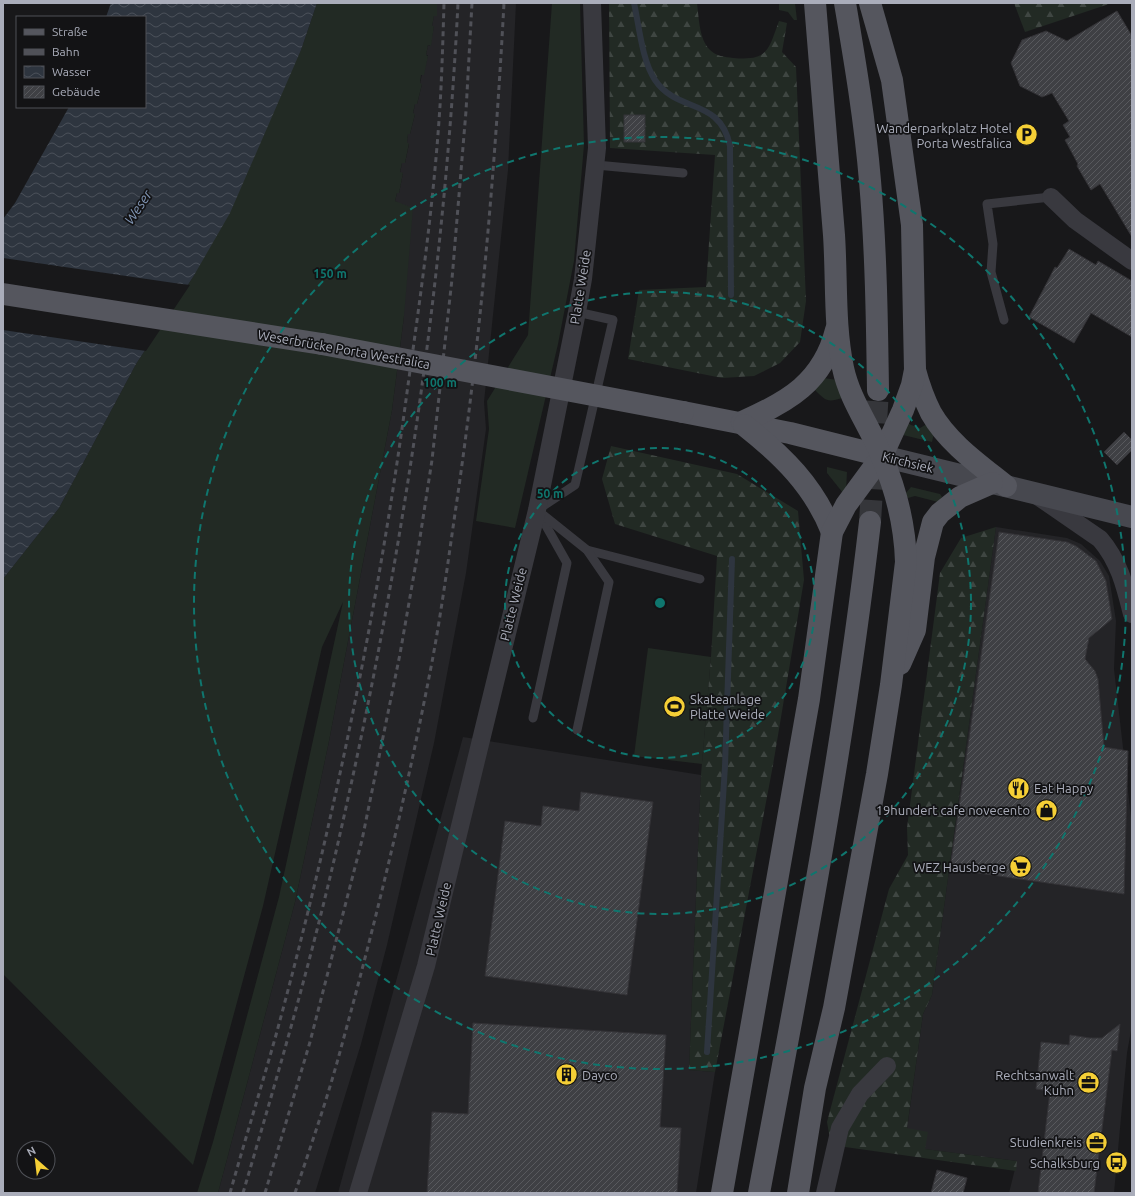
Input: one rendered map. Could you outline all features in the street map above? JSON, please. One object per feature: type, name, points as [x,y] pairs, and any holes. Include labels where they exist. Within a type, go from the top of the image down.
[{"type":"main road","points":[[798,1193],[815,1088],[834,1008],[854,906],[891,685],[906,562],[906,542],[899,508],[882,456],[849,389],[843,369],[838,324],[834,237],[816,3]]},
{"type":"main road","points":[[845,3],[859,89],[870,181],[876,287],[878,390]]},
{"type":"main road","points":[[722,1193],[810,699],[832,532],[846,505],[882,456],[903,410],[912,385],[915,370],[912,224],[892,80],[870,3]]},
{"type":"main road","name":"Weserbrücke Porta Westfalica","points":[[3,294],[322,344],[683,412]]},
{"type":"main road","points":[[832,532],[821,506],[803,479],[779,454],[742,422],[766,412],[803,388],[823,364],[829,352],[838,324]]},
{"type":"main road","points":[[891,685],[915,630],[924,556],[933,522],[940,513],[960,497],[999,485],[941,428],[932,414],[922,393],[915,370]]},
{"type":"main road","name":"Kirchsiek","points":[[683,412],[742,422],[1132,517]]},
{"type":"main road","points":[[759,1193],[842,736],[860,615],[870,522]]},
{"type":"street","name":"Platte Weide","points":[[358,1193],[426,966],[537,510],[577,312],[583,279],[596,156],[592,3]]},
{"type":"street","points":[[1051,197],[1075,220],[1132,261]]},
{"type":"street","points":[[1032,492],[1100,539],[1107,547],[1120,570],[1132,614]]},
{"type":"street","points":[[825,1193],[840,1128],[860,1094],[887,1066]]},
{"type":"lane","points":[[596,156],[683,174]]},
{"type":"lane","points":[[1004,320],[991,272],[993,244],[987,204],[1051,197]]},
{"type":"lane","points":[[537,510],[575,485],[613,320],[577,312]]},
{"type":"lane","points":[[537,510],[587,550],[609,582],[577,730]]},
{"type":"lane","points":[[533,718],[567,562],[537,510]]},
{"type":"lane","points":[[587,550],[700,579]]},
{"type":"shaded area","points":[[437,3],[516,3],[508,170],[484,402],[486,429],[466,573],[434,743],[387,945],[361,1044],[315,1193],[218,1193],[295,902],[329,741],[392,410],[404,316],[397,202],[395,201],[397,193],[399,193],[403,173],[400,173],[402,163],[405,163],[409,144],[407,143],[408,134],[410,134],[415,114],[413,114],[415,104],[417,104],[422,84],[420,84],[428,55],[426,55],[428,45],[430,46],[434,26],[432,26],[434,15],[437,15]]},
{"type":"shaded area","points":[[996,527],[1067,538],[1081,544],[1100,561],[1109,576],[1116,621],[1114,669],[1132,826],[1132,1025],[1127,1053],[1114,1193],[1009,1193],[1017,1161],[924,1149],[907,1129],[923,1014],[932,995]]},
{"type":"shaded area","points":[[463,737],[701,775],[689,1070],[715,1072],[696,1193],[338,1193]]},
{"type":"green space","points":[[317,3],[437,3],[437,16],[434,16],[431,46],[428,45],[426,55],[428,56],[424,75],[421,75],[420,83],[422,84],[417,104],[415,104],[413,113],[415,114],[410,134],[408,134],[407,143],[409,143],[405,163],[402,163],[400,172],[403,173],[399,193],[397,193],[395,201],[413,208],[404,316],[392,410],[329,741],[295,902],[218,1193],[197,1193],[213,1142],[279,897],[343,602],[322,647],[263,906],[193,1165],[3,974],[3,579],[59,508],[136,364],[193,277],[301,50]]},
{"type":"green space","points":[[552,3],[580,3],[584,145],[574,261],[558,344],[515,528],[476,521],[489,429],[487,401],[528,335]]},
{"type":"green space","points":[[609,3],[697,3],[700,28],[706,45],[715,54],[724,57],[745,59],[760,56],[769,47],[779,21],[787,23],[782,52],[796,67],[806,301],[800,342],[780,363],[754,376],[722,378],[628,359],[639,290],[706,287],[715,155],[610,148]]},
{"type":"green space","points":[[779,3],[795,3],[797,20],[794,20],[788,12],[779,10]]},
{"type":"green space","points":[[1014,3],[1112,3],[1025,32]]},
{"type":"green space","points":[[824,378],[837,380],[842,398],[827,400],[815,390]]},
{"type":"green space","points":[[905,421],[920,428],[927,424],[934,433],[932,442],[903,435]]},
{"type":"green space","points":[[611,446],[737,474],[798,511],[804,580],[773,765],[715,1072],[689,1070],[701,775],[711,657],[717,556],[615,524],[602,479]]},
{"type":"green space","points":[[827,467],[847,472],[846,491],[843,493],[827,473]]},
{"type":"green space","points":[[911,487],[940,494],[942,497],[938,502],[915,496],[908,498],[905,494]]},
{"type":"green space","points":[[996,527],[932,995],[923,1014],[907,1128],[928,1132],[925,1149],[1017,1161],[1016,1171],[831,1145],[827,1122],[889,889],[908,855],[907,828],[940,573],[961,538]]},
{"type":"green space","name":"Skateanlage Platte Weide","points":[[648,648],[711,657],[702,764],[634,756]]},
{"type":"water","name":"Weser","points":[[111,3],[317,3],[301,50],[230,213],[193,277],[136,364],[59,508],[3,579],[3,219],[15,203],[68,108],[146,108],[146,16],[106,16]]},
{"type":"pier","points":[[3,258],[190,285],[146,351],[3,330]]},
{"type":"building","points":[[1117,11],[1132,36],[1132,237],[1100,184],[1091,190],[1077,166],[1078,164],[1065,140],[1070,137],[1063,125],[1069,121],[1052,93],[1042,97],[1020,86],[1011,63],[1022,40],[1046,31],[1067,41]]},
{"type":"building","points":[[624,115],[645,115],[645,142],[624,142]]},
{"type":"building","points":[[1069,249],[1096,265],[1098,261],[1132,281],[1132,337],[1091,313],[1074,343],[1029,317],[1055,267],[1057,268]]},
{"type":"building","points":[[1124,432],[1132,440],[1132,450],[1117,465],[1104,452]]},
{"type":"building","points":[[999,532],[1067,542],[1076,546],[1096,561],[1106,581],[1112,619],[1089,638],[1085,659],[1095,671],[1098,679],[1104,747],[1128,751],[1124,894],[950,869]]},
{"type":"building","points":[[581,792],[653,802],[627,995],[485,976],[505,821],[541,826],[543,806],[579,811]]},
{"type":"building","points":[[473,1023],[666,1035],[660,1127],[681,1128],[677,1193],[427,1193],[432,1112],[468,1114]]},
{"type":"building","points":[[1120,1024],[1117,1051],[1112,1050],[1094,1193],[1038,1193],[1050,1091],[1036,1089],[1041,1042],[1069,1045],[1070,1035],[1102,1038]]},
{"type":"building","points":[[937,1170],[967,1178],[963,1193],[931,1193]]},
{"type":"waterway","points":[[634,3],[644,53],[655,80],[664,91],[675,98],[708,113],[717,120],[725,130],[730,146],[731,295]]},
{"type":"waterway","points":[[707,1052],[725,766],[732,559]]},
{"type":"tunnel","points":[[870,522],[878,390]]},
{"type":"railway","points":[[230,1193],[276,1035],[297,955],[336,793],[369,631],[396,467],[427,246],[440,106],[444,3]]},
{"type":"railway","points":[[243,1193],[307,969],[330,879],[383,629],[401,525],[431,317],[451,108],[458,3]]},
{"type":"railway","points":[[265,1193],[310,1042],[362,840],[400,654],[417,557],[432,460],[452,279],[466,111],[472,3]]},
{"type":"railway","points":[[295,1193],[331,1085],[366,952],[401,808],[436,642],[466,438],[480,314],[492,190],[504,3]]},
{"type":"place","name":"Wanderparkplatz Hotel Porta Westfalica","points":[[1027,135]]},
{"type":"place","name":"Skateanlage Platte Weide","points":[[674,706]]},
{"type":"place","name":"Eat Happy","points":[[1018,788]]},
{"type":"place","name":"19hundert cafe novecento","points":[[1046,810]]},
{"type":"place","name":"WEZ Hausberge","points":[[1021,867]]},
{"type":"place","name":"Dayco","points":[[567,1075]]},
{"type":"place","name":"Rechtsanwalt Kuhn","points":[[1089,1082]]},
{"type":"place","name":"Studienkreis","points":[[1097,1142]]},
{"type":"place","name":"Schalksburg","points":[[1116,1163]]}]
